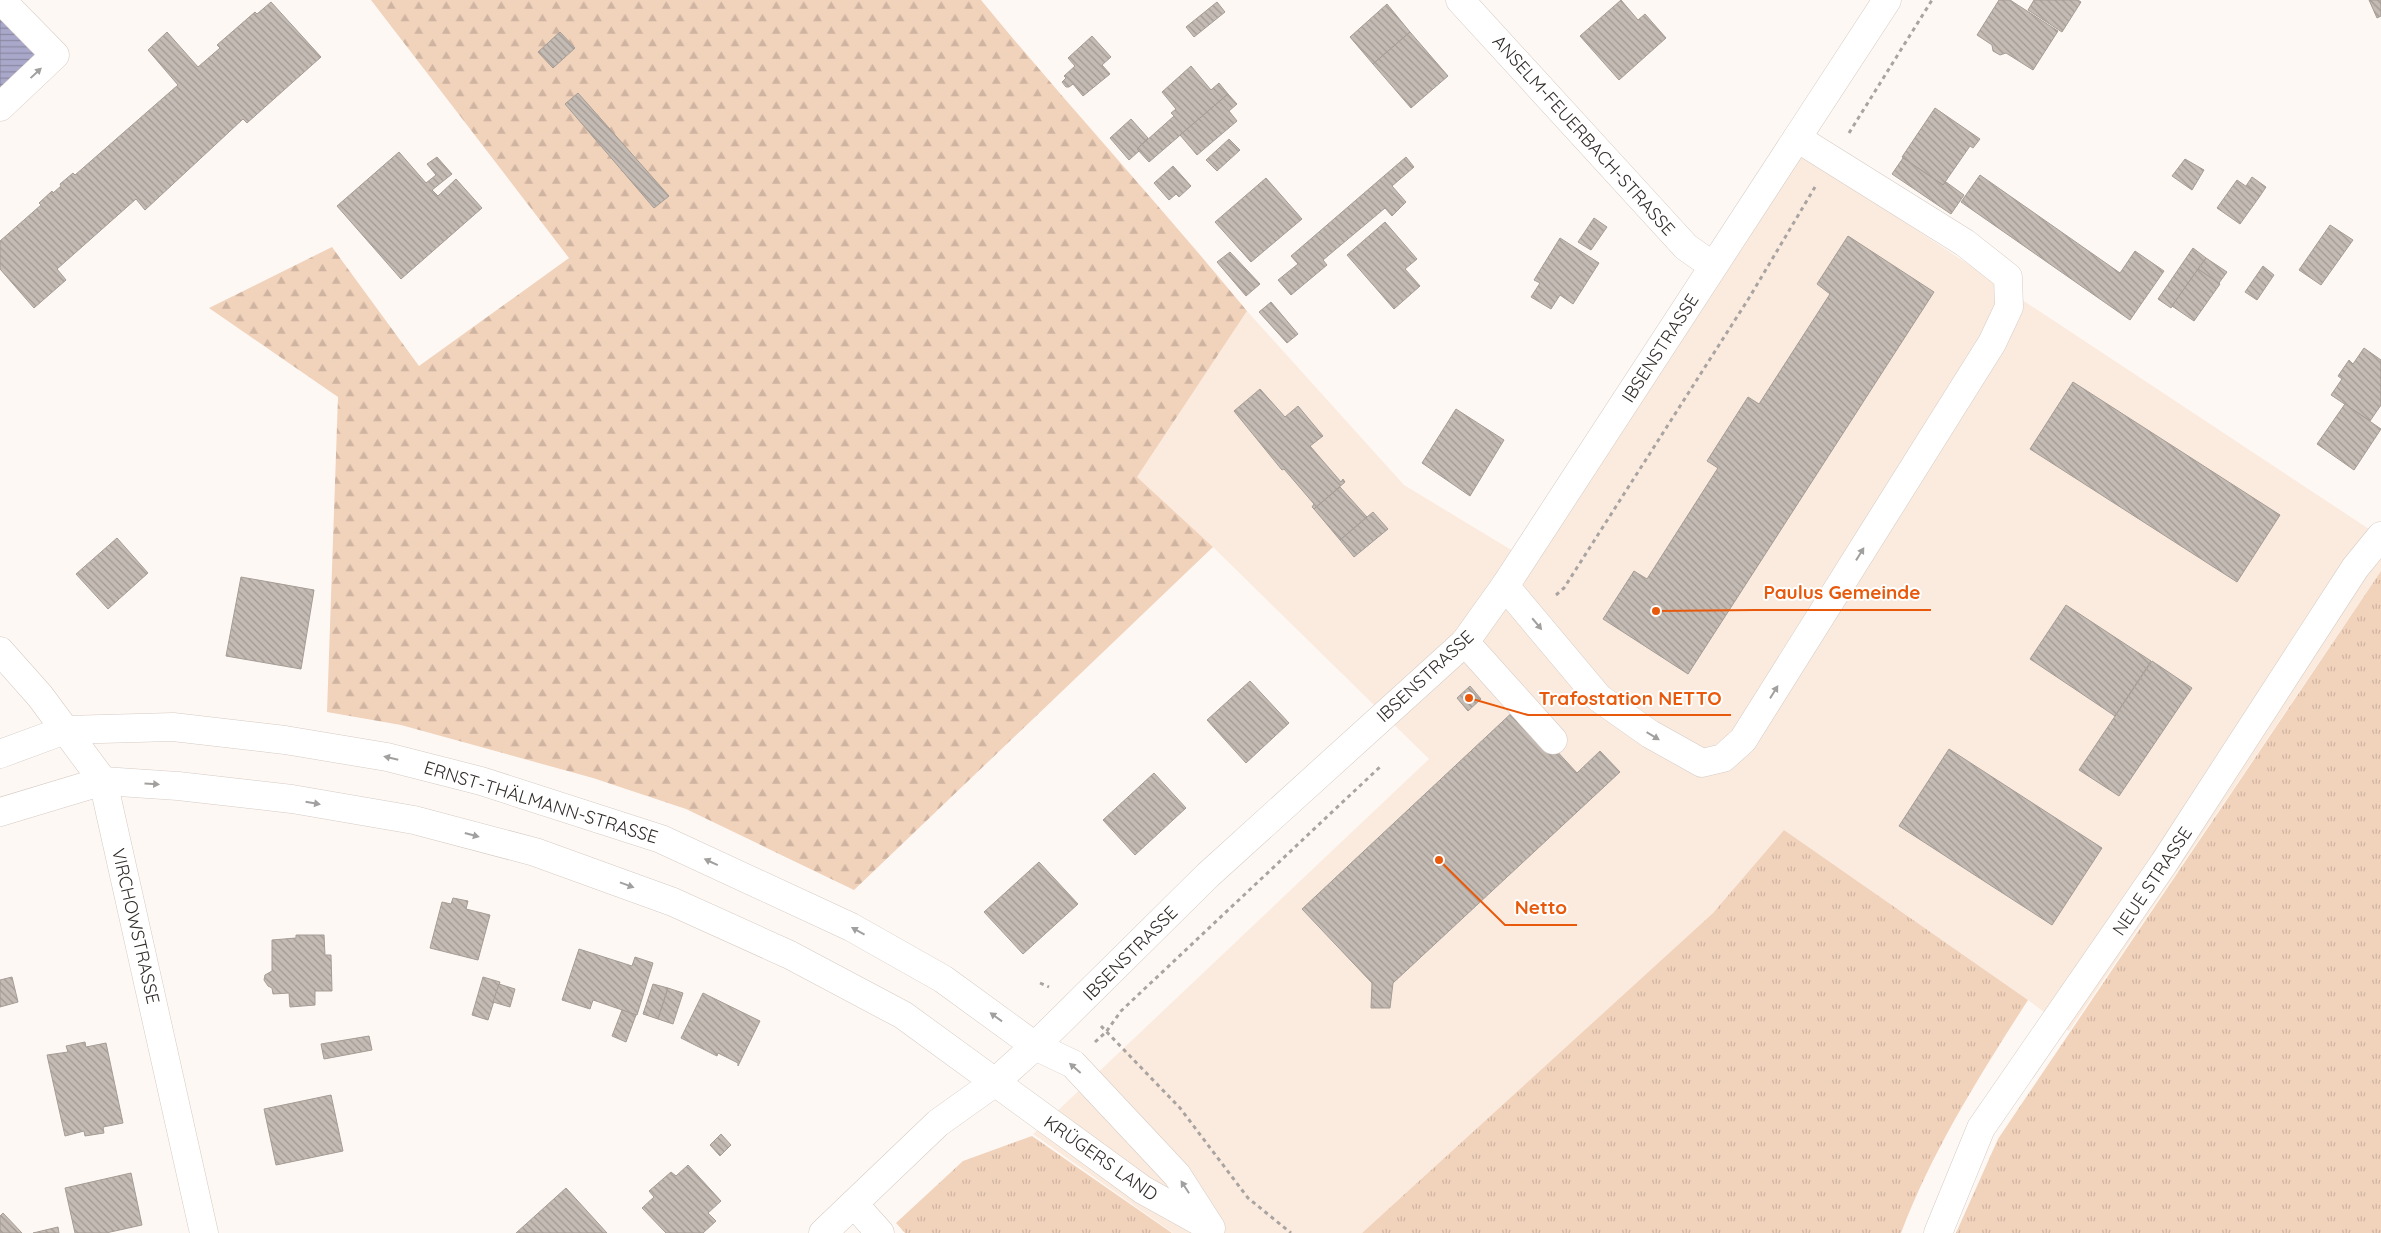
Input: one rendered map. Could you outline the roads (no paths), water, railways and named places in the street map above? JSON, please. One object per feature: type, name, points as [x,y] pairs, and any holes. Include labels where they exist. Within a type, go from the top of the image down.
[{"type":"street","points":[[0,107],[55,55],[1,0]]},
{"type":"street","name":"ANSELM-FEUERBACH-STRASSE","points":[[1460,0],[1686,247],[1713,266]]},
{"type":"street","name":"IBSENSTRASSE","points":[[823,1233],[938,1124],[994,1083],[1035,1046],[1208,875],[1465,642],[1505,586],[1887,0]]},
{"type":"street","points":[[1505,586],[1599,698],[1650,734],[1702,763],[1723,758],[1743,740],[1992,344],[2009,307],[2008,277],[1965,243],[1796,138]]},
{"type":"street","name":"NEUE STRASSE","points":[[1938,1233],[1981,1128],[2164,864],[2355,568],[2381,536]]},
{"type":"street","points":[[1465,642],[1553,740]]},
{"type":"street","name":"VIRCHOWSTRASSE","points":[[0,651],[40,696],[103,781],[204,1233]]},
{"type":"street","name":"ERNST-THÄLMANN-STRASSE","points":[[0,754],[65,730],[173,727],[285,740],[387,757],[481,781],[661,838],[851,927],[943,979],[1035,1046]]},
{"type":"street","points":[[0,812],[103,781],[178,786],[292,799],[414,820],[535,852],[673,902],[790,955],[903,1015],[994,1083]]},
{"type":"street","name":"KRÜGERS LAND","points":[[1035,1046],[1073,1064],[1177,1175],[1214,1231]]},
{"type":"street","name":"KRÜGERS LAND","points":[[994,1083],[1143,1190],[1214,1231]]},
{"type":"street","points":[[854,1204],[880,1233]]},
{"type":"water","points":[[0,0],[55,55],[0,107]]},
{"type":"place","name":"Paulus Gemeinde","points":[[1656,611]]},
{"type":"place","name":"Trafostation NETTO","points":[[1469,698]]},
{"type":"place","name":"Netto","points":[[1439,860]]}]
